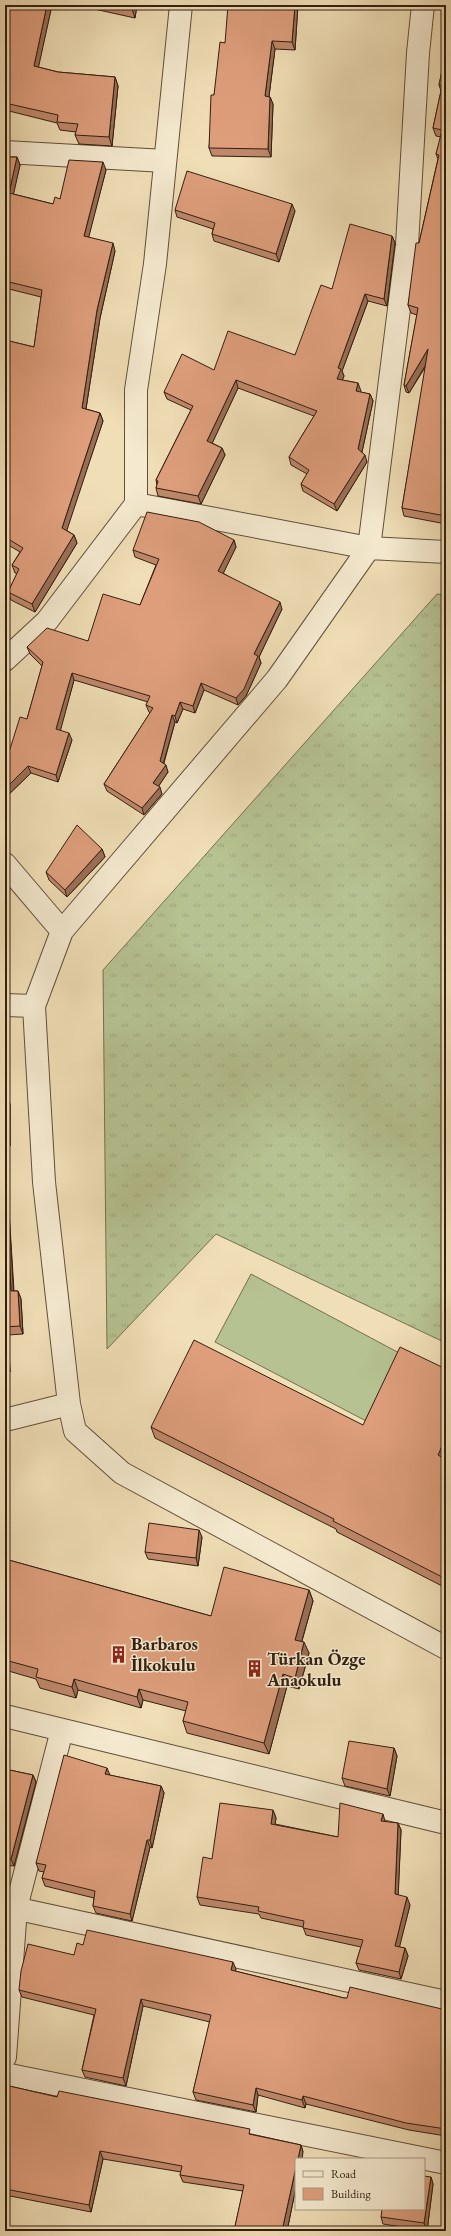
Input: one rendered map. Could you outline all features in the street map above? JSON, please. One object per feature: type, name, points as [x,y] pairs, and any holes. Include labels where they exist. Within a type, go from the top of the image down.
[{"type":"street","points":[[5,660],[46,621],[136,504],[136,390],[155,264],[181,5]]},
{"type":"street","points":[[423,5],[418,53],[407,245],[368,548],[277,679],[62,931],[34,1006],[44,1182],[69,1404],[75,1431],[122,1473],[446,1648]]},
{"type":"street","points":[[5,152],[165,162]]},
{"type":"street","points":[[136,504],[368,548],[446,552]]},
{"type":"street","points":[[5,864],[62,931]]},
{"type":"street","points":[[5,1005],[34,1006]]},
{"type":"street","points":[[5,1420],[69,1404]]},
{"type":"street","points":[[5,1716],[446,1823]]},
{"type":"street","points":[[5,2057],[10,1907],[62,1730]]},
{"type":"street","points":[[10,1907],[446,2002]]},
{"type":"street","points":[[5,2074],[421,2158]]},
{"type":"street","points":[[425,2159],[446,2163]]},
{"type":"green space","points":[[437,594],[446,595],[446,1343],[216,1234],[107,1349],[103,970]]},
{"type":"green space","points":[[251,1274],[403,1355],[368,1422],[215,1342]]},
{"type":"building","points":[[5,5],[47,5],[34,66],[58,72],[115,77],[109,137],[75,135],[78,124],[57,122],[58,115],[5,103]]},
{"type":"building","points":[[112,5],[132,5],[132,9]]},
{"type":"building","points":[[228,5],[295,5],[292,42],[272,41],[265,96],[270,97],[268,149],[209,148],[211,95],[214,95],[220,42],[225,43]]},
{"type":"building","points":[[446,52],[446,516],[402,508],[428,349],[406,386],[404,385],[418,308],[408,305],[416,243],[419,243],[439,155],[436,154],[442,130],[433,128],[442,86],[439,85]]},
{"type":"building","points":[[5,157],[17,157],[9,193],[53,204],[55,197],[60,199],[69,160],[103,162],[84,236],[113,243],[97,310],[82,408],[100,413],[62,528],[74,535],[32,604],[8,592],[19,569],[12,565],[23,548],[5,537],[5,340],[34,347],[42,290],[5,281]]},
{"type":"building","points":[[187,171],[292,204],[276,254],[212,234],[215,223],[175,210]]},
{"type":"building","points":[[350,224],[392,236],[384,299],[365,294],[338,368],[341,369],[337,379],[358,383],[356,391],[370,394],[358,449],[365,455],[334,504],[301,484],[309,470],[289,457],[317,411],[236,380],[207,441],[222,448],[198,496],[156,488],[158,481],[156,480],[193,406],[164,392],[182,354],[214,370],[228,331],[295,355],[321,285],[332,289]]},
{"type":"building","points":[[147,512],[199,522],[234,540],[218,571],[280,602],[254,654],[258,656],[244,689],[236,698],[201,683],[193,706],[180,702],[175,716],[172,715],[160,761],[166,765],[153,783],[160,787],[142,808],[104,784],[153,708],[146,705],[150,696],[72,673],[56,729],[69,733],[56,775],[28,766],[5,789],[5,765],[20,717],[27,719],[43,662],[27,647],[47,628],[88,641],[103,594],[140,605],[159,559],[133,550]]},
{"type":"building","points":[[77,825],[102,849],[65,890],[46,872]]},
{"type":"building","points":[[5,1095],[7,1095],[7,1138],[5,1138]]},
{"type":"building","points":[[5,1187],[11,1291],[18,1291],[20,1326],[5,1327]]},
{"type":"building","points":[[5,1334],[7,1363],[5,1363]]},
{"type":"building","points":[[194,1340],[363,1425],[400,1347],[446,1369],[446,1437],[438,1455],[446,1460],[446,1579],[333,1521],[334,1519],[151,1427]]},
{"type":"building","points":[[149,1523],[199,1530],[196,1558],[145,1552]]},
{"type":"building","points":[[5,1559],[211,1616],[224,1567],[309,1590],[295,1640],[304,1642],[295,1678],[283,1674],[264,1743],[183,1721],[188,1702],[139,1689],[137,1697],[74,1679],[72,1687],[36,1677],[38,1669],[5,1660]]},
{"type":"building","points":[[349,1741],[394,1748],[387,1789],[342,1778]]},
{"type":"building","points":[[64,1755],[107,1768],[105,1774],[161,1786],[150,1840],[147,1840],[130,1914],[93,1906],[95,1891],[42,1878],[46,1865],[36,1863]]},
{"type":"building","points":[[5,1769],[33,1775],[11,1859],[5,1858]]},
{"type":"building","points":[[220,1803],[273,1810],[271,1824],[338,1837],[340,1803],[383,1814],[381,1821],[398,1823],[395,1894],[407,1897],[395,1946],[405,1948],[399,1972],[356,1963],[363,1940],[303,1928],[304,1921],[258,1911],[259,1907],[197,1897],[203,1857],[212,1859]]},
{"type":"building","points":[[87,1930],[233,1962],[231,1970],[344,1998],[347,1998],[350,1987],[446,2010],[446,2066],[443,2078],[446,2078],[446,2129],[406,2123],[303,2096],[302,2100],[256,2088],[253,2105],[193,2092],[211,2015],[141,1999],[123,2078],[82,2070],[96,2009],[19,1990],[21,1971],[28,1944],[74,1955],[77,1943],[83,1945]]},
{"type":"building","points":[[5,2085],[57,2097],[59,2091],[250,2129],[249,2134],[301,2145],[298,2158],[295,2158],[295,2172],[282,2231],[234,2231],[244,2185],[180,2175],[182,2166],[100,2151],[89,2205],[5,2189]]},
{"type":"building","points":[[425,2176],[431,2177],[424,2223],[381,2217],[382,2210],[425,2210]]},
{"type":"building","points":[[84,2227],[83,2231],[8,2231]]},
{"type":"place","name":"Barbaros İlkokulu","points":[[118,1654]]},
{"type":"place","name":"Türkan Özge Anaokulu","points":[[254,1669]]}]
